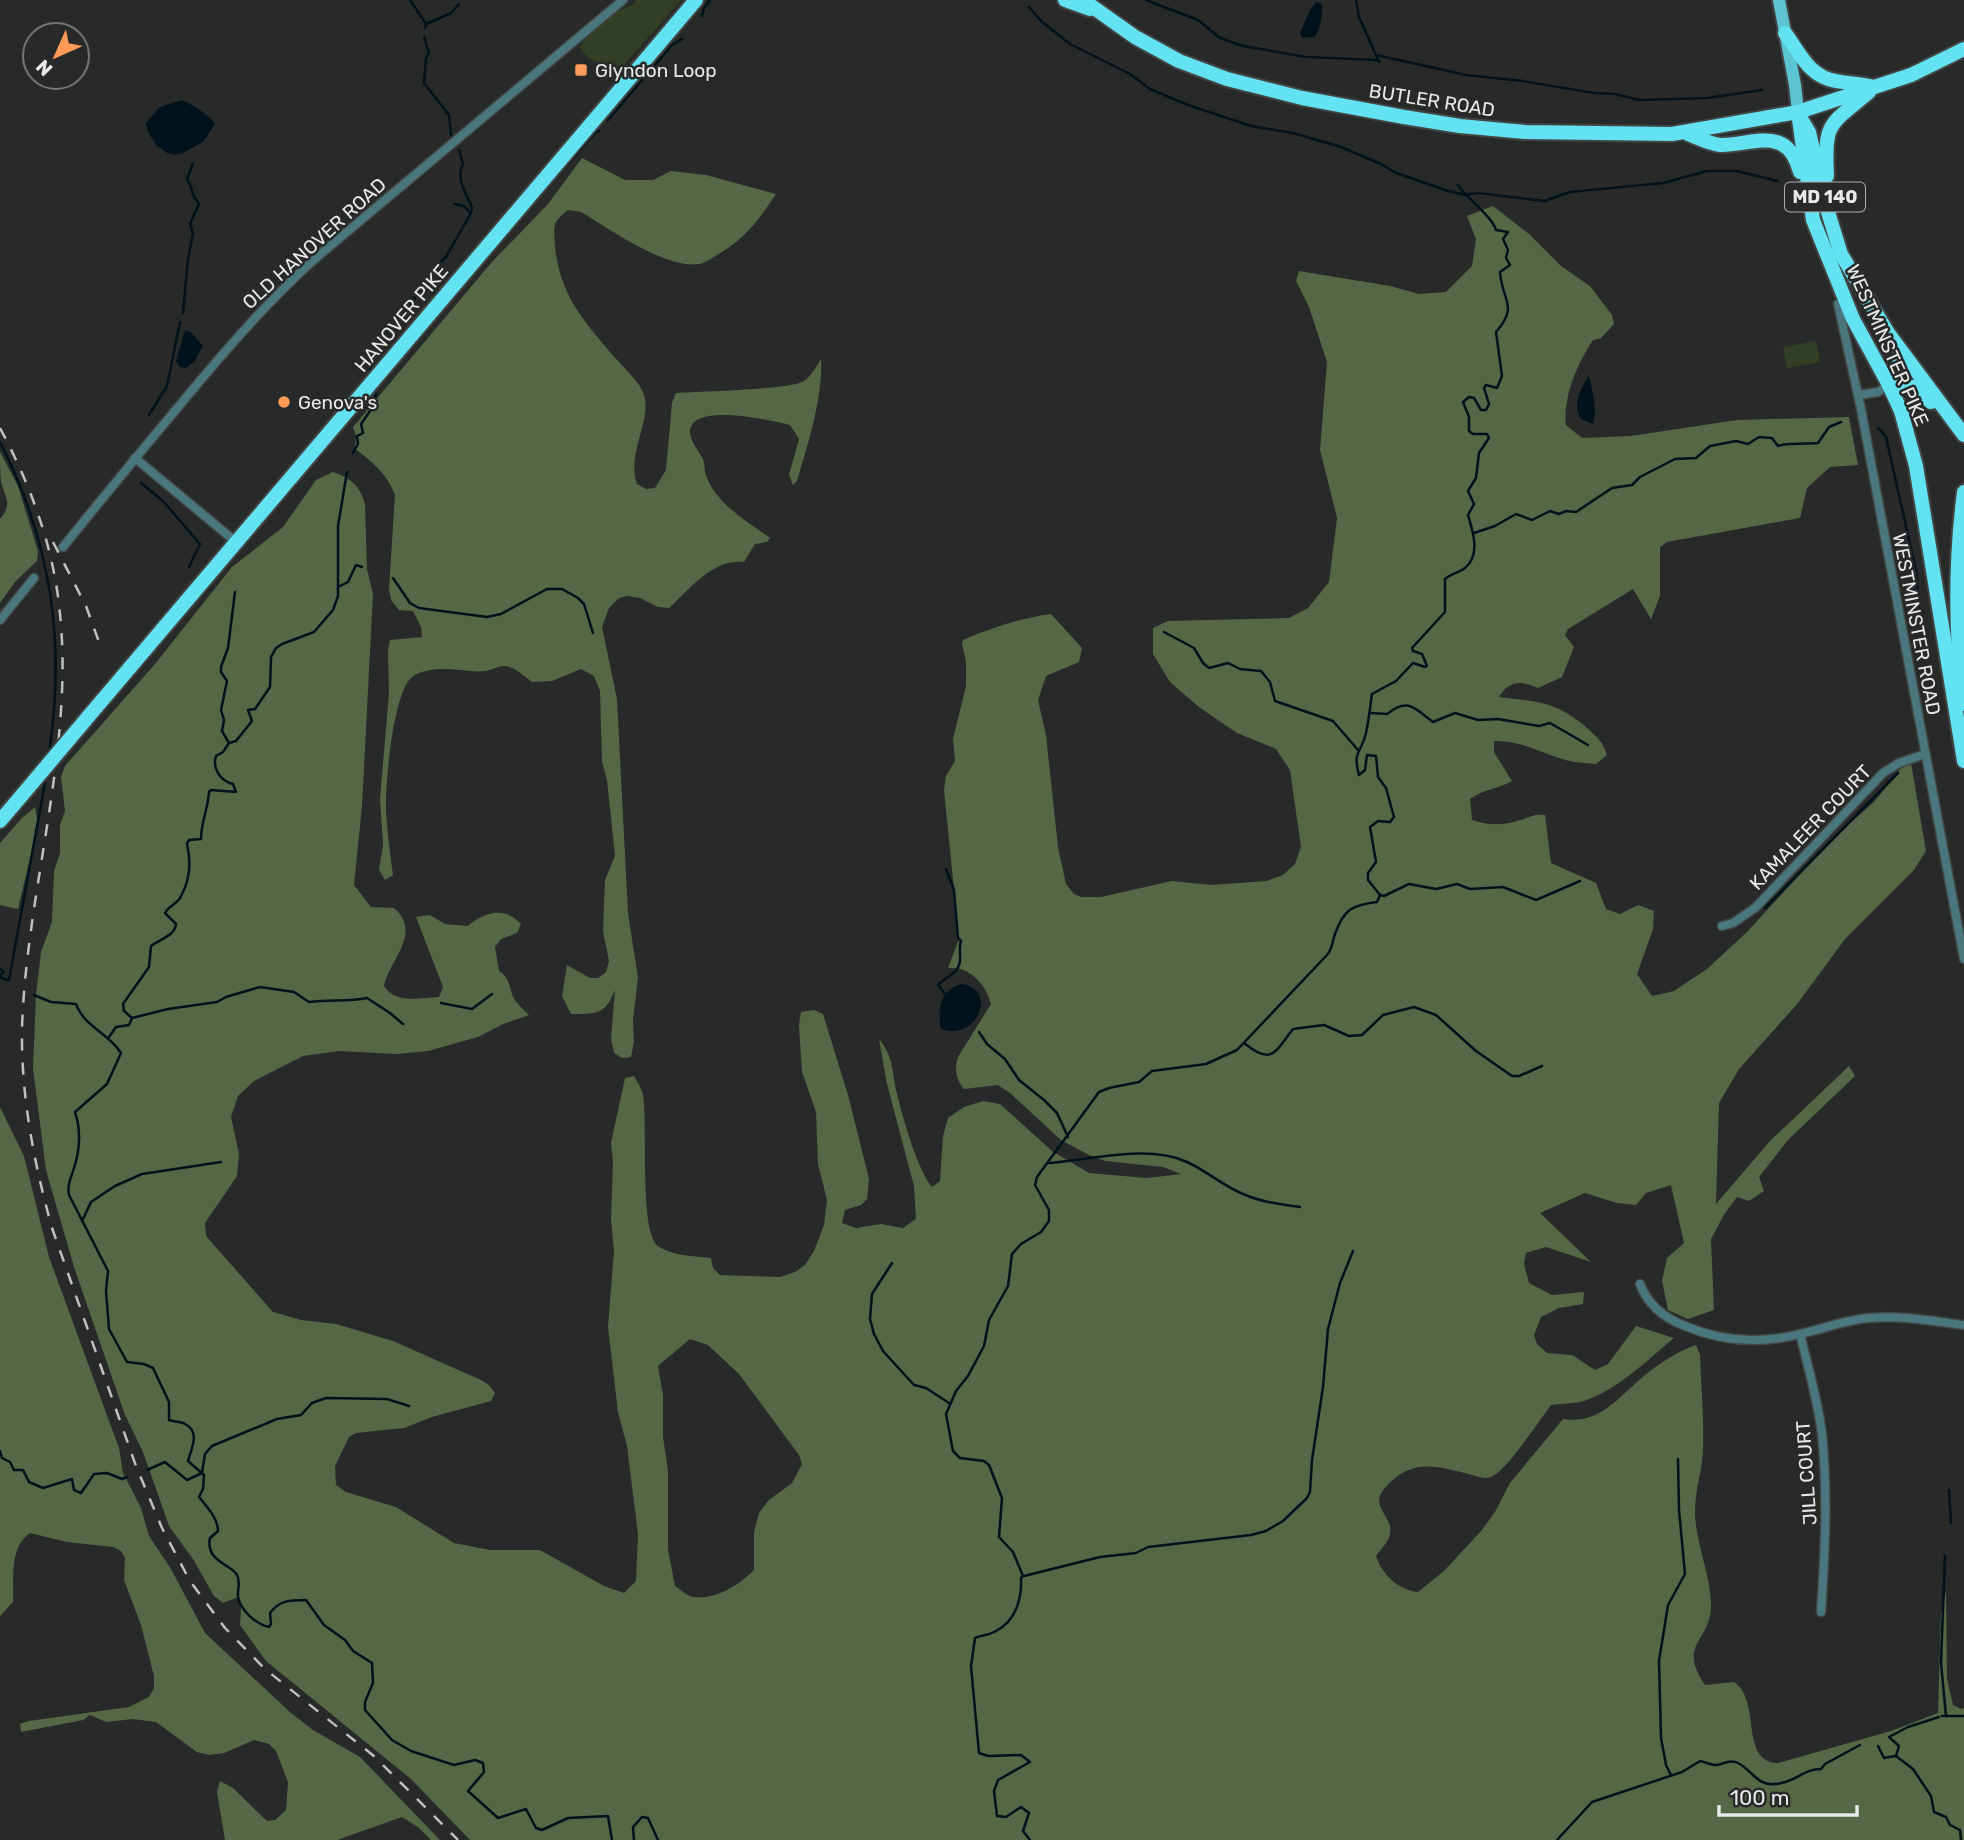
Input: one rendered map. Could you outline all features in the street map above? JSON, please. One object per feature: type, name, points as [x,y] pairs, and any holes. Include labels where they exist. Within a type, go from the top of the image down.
[{"type":"highway","name":"HANOVER PIKE","points":[[0,821],[696,0]]},
{"type":"highway","points":[[1065,0],[1099,13]]},
{"type":"highway","name":"BUTLER ROAD","points":[[1083,0],[1135,37],[1202,71],[1302,97],[1434,122],[1494,130],[1620,135],[1685,133],[1798,112],[1911,75],[1964,49]]},
{"type":"highway","points":[[1785,33],[1816,75],[1875,87]]},
{"type":"highway","points":[[1828,212],[1825,152],[1827,135],[1842,113],[1875,87]]},
{"type":"highway","name":"WESTMINSTER PIKE","points":[[1798,112],[1809,132],[1841,254],[1888,333],[1942,410],[1964,435]]},
{"type":"highway","name":"WESTMINSTER PIKE","points":[[1798,112],[1813,220],[1842,303],[1901,411],[1916,466],[1964,761]]},
{"type":"highway","points":[[1685,133],[1719,145],[1770,140],[1784,147],[1798,164],[1813,220]]},
{"type":"highway","points":[[1842,303],[1854,300],[1859,303],[1888,333]]},
{"type":"highway","points":[[1889,385],[1898,373],[1901,351]]},
{"type":"highway","points":[[1889,385],[1913,387],[1942,410],[1964,446]]},
{"type":"highway","points":[[1964,492],[1956,585],[1964,704]]},
{"type":"main road","name":"WESTMINSTER PIKE","points":[[1779,0],[1798,112]]},
{"type":"street","name":"OLD HANOVER ROAD","points":[[64,547],[135,457],[242,330],[296,276],[623,0]]},
{"type":"street","name":"WESTMINSTER ROAD","points":[[1842,303],[1964,959]]},
{"type":"street","points":[[1858,395],[1878,391],[1889,385]]},
{"type":"street","points":[[135,457],[236,542]]},
{"type":"street","points":[[0,620],[34,578]]},
{"type":"street","name":"KAMALEER COURT","points":[[1722,926],[1732,923],[1755,908],[1882,773],[1899,763],[1925,754]]},
{"type":"street","points":[[1640,1284],[1645,1296],[1662,1313],[1698,1332],[1740,1341],[1777,1339],[1850,1320],[1888,1317],[1964,1325]]},
{"type":"street","name":"JILL COURT","points":[[1800,1334],[1816,1401],[1825,1471],[1826,1538],[1821,1612]]},
{"type":"green space","points":[[636,0],[681,0],[623,66],[604,65],[587,57],[580,47],[596,27],[633,5]]},
{"type":"green space","points":[[582,158],[625,180],[653,180],[671,171],[706,175],[776,194],[743,236],[703,263],[674,262],[657,255],[581,212],[568,210],[556,222],[554,234],[558,265],[569,296],[586,322],[636,381],[644,395],[645,416],[636,450],[634,473],[637,484],[646,489],[655,488],[666,470],[672,403],[676,393],[795,384],[807,379],[821,359],[820,389],[814,420],[797,481],[793,485],[789,475],[799,439],[790,425],[752,417],[719,415],[695,422],[690,430],[692,441],[703,459],[710,485],[733,511],[770,538],[767,542],[755,544],[744,562],[722,565],[703,576],[669,608],[658,607],[640,598],[619,598],[609,608],[602,627],[617,699],[628,913],[638,978],[631,1057],[622,1058],[614,1053],[611,1038],[615,990],[604,1009],[587,1014],[571,1014],[562,996],[567,965],[590,978],[598,978],[606,972],[609,961],[603,931],[605,880],[615,856],[607,780],[602,762],[600,691],[594,676],[581,669],[552,681],[532,682],[512,668],[500,666],[481,671],[432,670],[412,677],[405,686],[395,719],[387,781],[386,811],[393,875],[385,880],[379,870],[383,845],[380,799],[389,693],[390,640],[422,637],[421,627],[413,611],[399,610],[391,600],[389,589],[395,495],[379,469],[355,449],[356,436],[353,427],[491,263],[548,204]]},
{"type":"green space","points":[[1493,206],[1529,234],[1561,266],[1590,286],[1612,315],[1614,324],[1601,338],[1593,340],[1569,392],[1566,425],[1582,438],[1631,436],[1737,420],[1849,417],[1858,465],[1830,467],[1807,488],[1800,518],[1667,542],[1660,547],[1660,596],[1651,619],[1633,589],[1568,629],[1565,635],[1574,647],[1562,677],[1538,688],[1521,683],[1512,684],[1499,697],[1546,704],[1566,712],[1597,737],[1607,755],[1596,764],[1577,762],[1515,743],[1494,741],[1494,752],[1512,781],[1470,799],[1472,820],[1500,824],[1545,815],[1551,863],[1596,883],[1606,909],[1620,914],[1638,905],[1654,911],[1653,929],[1637,974],[1652,996],[1674,991],[1707,969],[1747,932],[1835,836],[1874,802],[1910,757],[1926,851],[1914,870],[1845,939],[1798,1003],[1739,1069],[1719,1103],[1716,1204],[1770,1141],[1849,1066],[1855,1076],[1788,1140],[1759,1177],[1764,1191],[1749,1201],[1737,1197],[1725,1213],[1711,1239],[1714,1310],[1688,1319],[1668,1310],[1662,1281],[1667,1258],[1684,1243],[1671,1185],[1646,1193],[1636,1205],[1617,1203],[1585,1193],[1540,1213],[1591,1262],[1546,1247],[1526,1253],[1524,1264],[1529,1283],[1552,1295],[1584,1292],[1583,1304],[1559,1308],[1541,1317],[1534,1335],[1537,1344],[1547,1353],[1572,1355],[1595,1370],[1608,1364],[1636,1326],[1674,1338],[1632,1374],[1597,1396],[1576,1403],[1551,1405],[1515,1454],[1491,1477],[1483,1478],[1447,1469],[1425,1467],[1415,1468],[1394,1479],[1380,1495],[1380,1506],[1389,1522],[1390,1534],[1376,1556],[1382,1569],[1392,1580],[1404,1588],[1418,1592],[1444,1571],[1482,1530],[1510,1483],[1563,1419],[1588,1418],[1599,1413],[1657,1366],[1696,1345],[1700,1355],[1703,1455],[1695,1511],[1711,1606],[1706,1628],[1694,1651],[1697,1671],[1705,1685],[1734,1682],[1742,1691],[1747,1703],[1754,1742],[1766,1760],[1778,1763],[1891,1731],[1938,1713],[1941,1614],[1946,1591],[1947,1679],[1953,1705],[1964,1708],[1964,1840],[470,1840],[411,1779],[266,1661],[240,1625],[241,1608],[238,1597],[223,1603],[214,1596],[193,1559],[169,1526],[143,1452],[125,1415],[74,1267],[46,1170],[33,1068],[41,952],[52,922],[54,871],[60,853],[60,825],[65,811],[61,777],[65,766],[155,664],[232,567],[283,527],[316,480],[333,472],[354,483],[365,504],[367,569],[373,594],[362,806],[354,885],[371,907],[394,908],[402,917],[405,927],[402,947],[384,986],[401,998],[439,997],[443,987],[416,917],[430,915],[445,924],[468,926],[488,914],[501,913],[515,918],[521,924],[517,933],[501,939],[495,947],[499,971],[507,979],[514,999],[529,1015],[478,1037],[428,1051],[397,1054],[339,1051],[303,1056],[254,1081],[238,1096],[231,1117],[239,1154],[237,1176],[205,1223],[206,1236],[273,1312],[301,1320],[336,1324],[393,1341],[481,1380],[495,1393],[491,1401],[432,1417],[404,1428],[356,1433],[349,1437],[335,1466],[336,1485],[346,1492],[396,1507],[454,1543],[490,1550],[540,1550],[604,1586],[624,1593],[636,1581],[638,1534],[627,1446],[618,1412],[608,1327],[614,1251],[611,1219],[611,1143],[625,1078],[634,1076],[643,1095],[646,1199],[652,1237],[658,1246],[670,1252],[711,1258],[713,1268],[720,1275],[780,1277],[795,1272],[805,1265],[814,1251],[824,1225],[827,1200],[818,1164],[816,1112],[802,1072],[799,1025],[801,1012],[814,1010],[823,1014],[848,1095],[869,1179],[867,1199],[861,1205],[845,1210],[842,1223],[856,1228],[881,1224],[903,1228],[916,1219],[914,1186],[887,1084],[879,1039],[889,1057],[906,1127],[916,1155],[932,1187],[940,1181],[943,1136],[948,1118],[964,1107],[983,1101],[1000,1104],[1052,1151],[1089,1173],[1147,1178],[1181,1174],[1163,1167],[1105,1161],[1089,1155],[1061,1140],[998,1085],[964,1089],[958,1078],[958,1057],[991,1004],[976,978],[963,970],[948,968],[959,939],[944,790],[946,776],[955,761],[953,739],[966,686],[963,640],[1006,624],[1051,614],[1082,648],[1079,662],[1046,676],[1038,700],[1046,735],[1058,847],[1066,884],[1074,894],[1081,897],[1101,897],[1172,881],[1211,885],[1266,881],[1283,875],[1295,864],[1301,847],[1290,770],[1276,749],[1237,733],[1199,707],[1170,682],[1153,654],[1153,628],[1168,621],[1289,618],[1308,608],[1329,582],[1337,518],[1320,450],[1327,362],[1309,307],[1296,281],[1299,271],[1390,286],[1419,294],[1446,292],[1472,266],[1476,239],[1467,216]],"holes":[[[690,1339],[708,1345],[739,1374],[799,1455],[802,1464],[792,1483],[769,1500],[759,1513],[754,1532],[754,1570],[719,1594],[694,1597],[675,1586],[668,1550],[668,1471],[663,1437],[663,1395],[658,1366]]]},
{"type":"green space","points":[[1816,341],[1820,362],[1787,368],[1783,347]]},
{"type":"green space","points":[[0,452],[18,486],[38,551],[37,561],[15,582],[0,603],[0,519],[7,505],[1,482]]},
{"type":"green space","points":[[35,807],[38,825],[18,909],[0,905],[0,843]]},
{"type":"green space","points":[[0,1107],[24,1156],[49,1257],[119,1448],[123,1473],[141,1508],[149,1536],[171,1569],[205,1633],[291,1713],[313,1730],[360,1757],[440,1840],[431,1840],[418,1827],[402,1817],[337,1840],[225,1840],[217,1792],[220,1781],[233,1788],[267,1821],[275,1820],[286,1810],[288,1782],[276,1751],[269,1744],[254,1740],[224,1753],[209,1755],[197,1752],[156,1722],[133,1719],[106,1722],[90,1715],[83,1720],[21,1732],[20,1724],[29,1721],[129,1707],[149,1697],[154,1688],[154,1676],[141,1625],[124,1580],[125,1558],[121,1551],[113,1547],[67,1542],[30,1533],[23,1539],[16,1555],[13,1602],[0,1616]]},
{"type":"water","points":[[1316,2],[1322,4],[1319,29],[1315,37],[1302,38],[1300,33]]},
{"type":"water","points":[[182,100],[205,113],[215,124],[203,142],[174,155],[156,145],[146,123],[160,107]]},
{"type":"water","points":[[185,330],[191,332],[203,346],[194,362],[186,368],[180,367],[176,361]]},
{"type":"water","points":[[1589,376],[1595,407],[1593,424],[1581,419],[1577,408],[1580,391]]},
{"type":"water","points":[[962,984],[973,988],[979,995],[979,1013],[965,1028],[954,1031],[941,1029],[939,1014],[942,1001],[949,991]]},
{"type":"waterway","points":[[410,0],[426,24],[425,28]]},
{"type":"waterway","points":[[702,16],[710,0]]},
{"type":"waterway","points":[[1146,0],[1198,20],[1220,38],[1243,46],[1306,57],[1378,60]]},
{"type":"waterway","points":[[1356,0],[1359,17],[1379,62]]},
{"type":"waterway","points":[[426,24],[451,13],[459,4]]},
{"type":"waterway","points":[[1029,7],[1041,21],[1070,44],[1130,74],[1150,89],[1251,126],[1293,133],[1341,147],[1394,172],[1465,195],[1478,193],[1544,201],[1570,192],[1663,183],[1707,171],[1737,171],[1778,181]]},
{"type":"waterway","points":[[424,37],[429,53],[426,58],[424,83],[449,115],[451,135]]},
{"type":"waterway","points":[[608,120],[672,45],[682,39]]},
{"type":"waterway","points":[[1376,55],[1466,75],[1615,94],[1639,100],[1707,98],[1762,90]]},
{"type":"waterway","points":[[567,165],[599,131]]},
{"type":"waterway","points":[[370,370],[371,349],[400,317],[409,311],[420,285],[431,279],[435,267],[446,257],[471,213],[472,208],[461,181],[463,164],[459,150]]},
{"type":"waterway","points":[[183,313],[193,234],[190,224],[199,204],[187,179],[193,164]]},
{"type":"waterway","points":[[1380,895],[1368,880],[1368,873],[1376,862],[1370,827],[1378,821],[1390,822],[1394,817],[1386,788],[1378,777],[1376,756],[1367,755],[1365,770],[1359,775],[1357,756],[1366,733],[1372,694],[1396,681],[1413,663],[1427,666],[1422,654],[1412,648],[1445,612],[1445,579],[1465,568],[1473,557],[1474,543],[1468,515],[1474,504],[1468,491],[1476,478],[1479,453],[1489,438],[1487,434],[1473,434],[1469,431],[1469,417],[1463,402],[1469,397],[1474,398],[1481,410],[1486,410],[1489,404],[1484,388],[1486,385],[1497,388],[1502,376],[1496,332],[1507,316],[1508,309],[1500,272],[1510,265],[1503,239],[1508,232],[1496,230],[1458,185]]},
{"type":"waterway","points":[[455,204],[464,206],[470,212]]},
{"type":"waterway","points":[[149,415],[167,386],[180,322]]},
{"type":"waterway","points":[[353,453],[358,444],[357,436],[363,433],[361,424],[370,411],[376,394]]},
{"type":"waterway","points":[[1474,533],[1495,526],[1516,514],[1532,520],[1550,511],[1559,514],[1566,511],[1576,512],[1612,488],[1632,485],[1640,477],[1675,459],[1696,458],[1710,446],[1736,441],[1748,444],[1759,437],[1772,438],[1778,446],[1818,443],[1829,427],[1841,422]]},
{"type":"waterway","points":[[1878,428],[1886,437],[1916,571],[1927,658]]},
{"type":"waterway","points":[[0,442],[32,517],[50,593],[56,672],[49,753]]},
{"type":"waterway","points":[[132,1018],[124,1011],[123,1004],[149,967],[151,946],[175,928],[176,924],[165,913],[180,899],[184,890],[189,870],[187,844],[189,840],[201,839],[209,792],[236,792],[233,784],[218,773],[216,756],[223,752],[229,743],[236,741],[252,721],[248,710],[255,709],[270,687],[271,657],[276,648],[314,632],[333,610],[338,596],[338,526],[347,472]]},
{"type":"waterway","points":[[141,483],[163,501],[200,544],[189,567]]},
{"type":"waterway","points":[[338,587],[348,582],[356,565],[362,567]]},
{"type":"waterway","points":[[393,578],[410,603],[419,608],[487,617],[501,614],[547,589],[562,589],[584,604],[593,633]]},
{"type":"waterway","points":[[229,743],[222,731],[224,720],[221,710],[227,681],[221,667],[228,648],[235,592]]},
{"type":"waterway","points":[[1164,632],[1194,648],[1209,668],[1228,663],[1240,669],[1261,671],[1270,682],[1275,701],[1333,721],[1358,750]]},
{"type":"waterway","points":[[1371,713],[1387,714],[1406,705],[1433,722],[1455,713],[1478,720],[1498,719],[1539,726],[1550,723],[1588,745]]},
{"type":"waterway","points":[[1765,908],[1898,773]]},
{"type":"waterway","points":[[9,980],[46,777]]},
{"type":"waterway","points":[[946,869],[954,890],[958,938],[961,941],[958,968],[938,985],[946,995]]},
{"type":"waterway","points":[[1380,895],[1384,896],[1409,884],[1436,889],[1457,884],[1470,889],[1503,887],[1536,900],[1580,881]]},
{"type":"waterway","points":[[1030,1840],[1023,1831],[1029,1813],[1021,1807],[1006,1817],[997,1816],[994,1791],[998,1780],[1030,1762],[1021,1755],[988,1756],[979,1753],[971,1666],[975,1638],[1003,1627],[1013,1615],[1019,1601],[1023,1576],[1013,1552],[999,1537],[1002,1498],[989,1465],[984,1461],[960,1458],[953,1451],[946,1414],[956,1391],[968,1376],[984,1346],[989,1320],[1008,1286],[1012,1254],[1021,1244],[1041,1232],[1049,1221],[1049,1210],[1035,1185],[1037,1177],[1099,1092],[1139,1082],[1152,1071],[1206,1064],[1237,1050],[1327,955],[1338,926],[1346,914],[1355,907],[1377,902],[1380,895]]},
{"type":"waterway","points":[[0,969],[4,972],[0,975]]},
{"type":"waterway","points":[[0,975],[8,980]]},
{"type":"waterway","points":[[132,1018],[168,1009],[217,1002],[260,987],[294,992],[309,1002],[367,998],[403,1024]]},
{"type":"waterway","points":[[441,1003],[472,1009],[492,994]]},
{"type":"waterway","points":[[34,995],[51,1002],[76,1004],[85,1019],[121,1053],[107,1084],[75,1112],[79,1147],[69,1195],[108,1271],[106,1291],[109,1329],[127,1362],[153,1368],[169,1402],[169,1420],[183,1423],[193,1431],[194,1441],[188,1461],[204,1475],[203,1489],[199,1497],[212,1513],[218,1526],[218,1531],[210,1538],[210,1546],[215,1558],[237,1575],[238,1597],[242,1607],[254,1620],[269,1627],[270,1613],[278,1605],[306,1600],[324,1625],[345,1640],[353,1651],[372,1663],[373,1683],[365,1702],[365,1710],[392,1740],[411,1751],[454,1765],[475,1760],[483,1763],[484,1772],[468,1791],[498,1818],[526,1809],[536,1828],[542,1830],[568,1818],[608,1816],[612,1840]]},
{"type":"waterway","points":[[1244,1043],[1267,1055],[1277,1050],[1293,1029],[1324,1025],[1349,1036],[1362,1035],[1383,1015],[1414,1007],[1436,1015],[1476,1051],[1512,1076],[1519,1076],[1542,1066]]},
{"type":"waterway","points":[[109,1037],[116,1027],[129,1025],[132,1018]]},
{"type":"waterway","points":[[979,1032],[987,1044],[1005,1059],[1019,1080],[1057,1113],[1068,1137]]},
{"type":"waterway","points":[[1049,1163],[1155,1154],[1187,1162],[1250,1197],[1300,1207]]},
{"type":"waterway","points":[[82,1221],[91,1202],[115,1186],[142,1174],[221,1162]]},
{"type":"waterway","points":[[1024,1576],[1100,1557],[1136,1553],[1148,1547],[1266,1531],[1283,1521],[1307,1498],[1310,1492],[1328,1329],[1340,1283],[1353,1251]]},
{"type":"waterway","points":[[892,1263],[872,1294],[870,1319],[874,1334],[883,1351],[914,1385],[926,1388],[949,1403]]},
{"type":"waterway","points":[[147,1470],[165,1462],[187,1480],[202,1473],[205,1454],[212,1446],[277,1419],[301,1415],[312,1403],[326,1398],[387,1399],[409,1406]]},
{"type":"waterway","points":[[0,1451],[2,1458],[10,1462],[14,1470],[23,1470],[29,1482],[43,1488],[72,1479],[74,1490],[81,1493],[94,1474],[107,1473],[122,1479],[127,1477]]},
{"type":"waterway","points":[[1671,1775],[1666,1765],[1661,1738],[1659,1661],[1668,1605],[1685,1574],[1679,1510],[1678,1459]]},
{"type":"waterway","points":[[1949,1490],[1951,1523]]},
{"type":"waterway","points":[[1945,1556],[1941,1663],[1946,1716]]},
{"type":"waterway","points":[[1942,1716],[1964,1716]]},
{"type":"waterway","points":[[1896,1756],[1899,1746],[1889,1737],[1908,1727],[1939,1717]]},
{"type":"waterway","points":[[1557,1840],[1592,1802],[1682,1772],[1700,1761],[1716,1765],[1735,1762],[1764,1783],[1775,1784],[1821,1769],[1825,1764],[1860,1745]]},
{"type":"waterway","points":[[1878,1746],[1884,1758],[1896,1756],[1913,1769],[1931,1796],[1934,1812],[1946,1817],[1950,1825],[1960,1830],[1961,1840]]},
{"type":"waterway","points":[[634,1840],[633,1827],[642,1817],[648,1818],[658,1840]]},
{"type":"railway","points":[[0,428],[22,472],[47,541],[60,614],[63,666],[61,717],[25,977],[22,1029],[30,1130],[52,1228],[136,1466],[162,1528],[190,1581],[225,1628],[265,1669],[375,1757],[458,1840]]},
{"type":"railway","points":[[53,542],[86,606],[99,642]]},
{"type":"place","name":"Glyndon Loop","points":[[581,70]]},
{"type":"place","name":"Genova's","points":[[284,402]]}]
